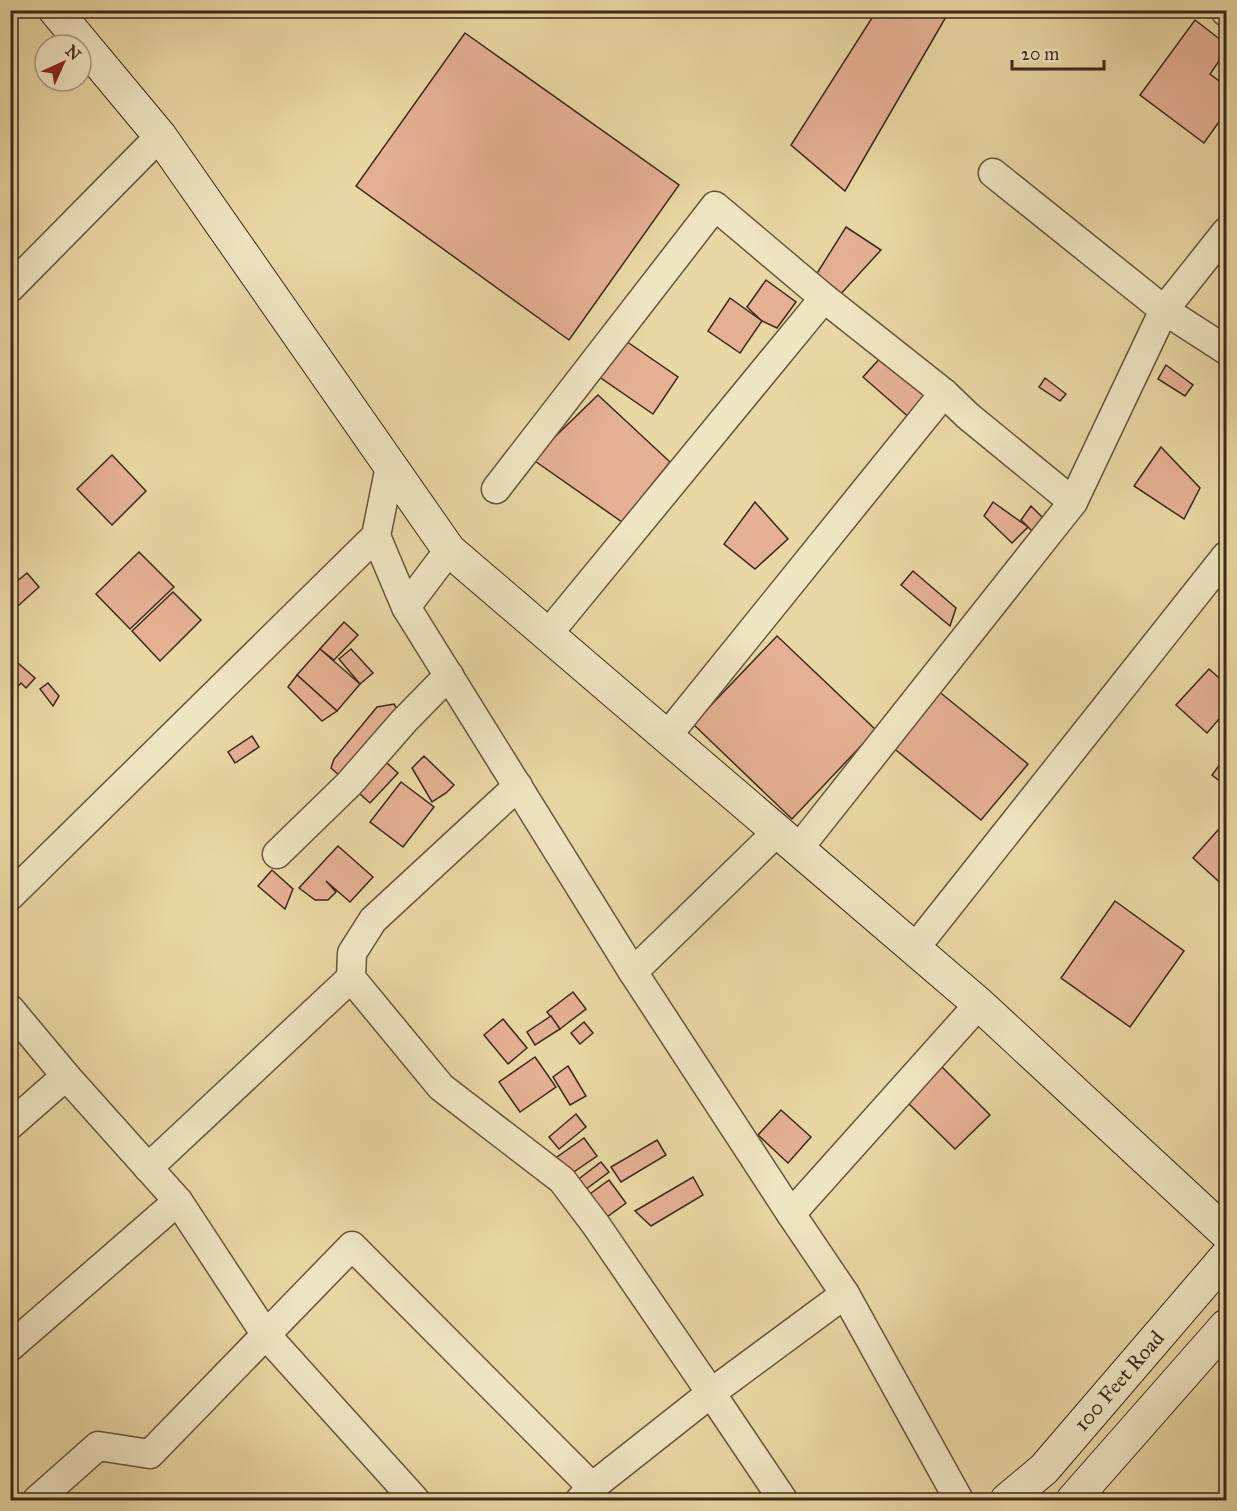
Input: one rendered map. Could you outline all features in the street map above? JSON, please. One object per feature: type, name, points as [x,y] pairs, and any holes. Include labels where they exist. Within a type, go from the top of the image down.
[{"type":"street","points":[[55,10],[160,136],[449,550],[979,1004],[1227,1233]]},
{"type":"street","points":[[10,288],[160,136]]},
{"type":"street","points":[[993,173],[1164,310],[1227,350]]},
{"type":"street","points":[[496,489],[716,206],[824,298],[944,393],[968,416],[1073,502]]},
{"type":"street","points":[[633,972],[788,840],[1073,502],[1164,310],[1227,232]]},
{"type":"street","points":[[548,634],[824,298]]},
{"type":"street","points":[[667,736],[944,393]]},
{"type":"street","points":[[10,896],[376,536],[390,466]]},
{"type":"street","points":[[376,536],[406,607],[633,972],[845,1293],[959,1500]]},
{"type":"street","points":[[406,607],[449,550]]},
{"type":"street","points":[[915,948],[1227,556]]},
{"type":"street","points":[[277,854],[350,784],[449,675]]},
{"type":"street","points":[[518,786],[373,920],[352,953],[351,978],[441,1087],[562,1180],[596,1225],[783,1500]]},
{"type":"street","points":[[148,1168],[351,978]]},
{"type":"street","points":[[791,1214],[979,1004]]},
{"type":"street","points":[[10,1009],[66,1076],[178,1201],[266,1335],[415,1500]]},
{"type":"street","points":[[10,1125],[66,1076]]},
{"type":"street","points":[[10,1347],[178,1201]]},
{"type":"street","points":[[36,1500],[98,1446],[150,1454],[352,1246],[586,1494],[711,1393],[845,1293]]},
{"type":"street","name":"100 Feet Road","points":[[1007,1500],[1044,1469],[1227,1257]]},
{"type":"street","points":[[1073,1500],[1227,1326]]},
{"type":"building","points":[[877,10],[950,10],[845,191],[791,145]]},
{"type":"building","points":[[1195,20],[1226,44],[1226,51],[1210,74],[1226,86],[1226,112],[1204,143],[1140,95]]},
{"type":"building","points":[[465,33],[679,185],[569,340],[356,186]]},
{"type":"building","points":[[846,227],[881,250],[838,297],[816,275]]},
{"type":"building","points":[[766,280],[796,302],[777,328],[762,321],[747,307]]},
{"type":"building","points":[[730,298],[762,321],[740,353],[708,331]]},
{"type":"building","points":[[623,339],[678,377],[653,414],[598,376]]},
{"type":"building","points":[[883,355],[931,397],[911,419],[863,377]]},
{"type":"building","points":[[1166,365],[1193,385],[1185,396],[1158,379]]},
{"type":"building","points":[[1045,378],[1066,394],[1060,401],[1039,387]]},
{"type":"building","points":[[598,395],[670,462],[622,522],[532,459]]},
{"type":"building","points":[[1161,447],[1200,488],[1184,519],[1134,486]]},
{"type":"building","points":[[112,455],[146,491],[112,525],[77,489]]},
{"type":"building","points":[[755,502],[788,539],[755,569],[724,544]]},
{"type":"building","points":[[993,502],[1028,527],[1012,543],[984,516]]},
{"type":"building","points":[[1031,506],[1046,521],[1034,533],[1021,520]]},
{"type":"building","points":[[139,552],[174,587],[130,629],[96,594]]},
{"type":"building","points":[[913,571],[956,608],[950,626],[901,585]]},
{"type":"building","points":[[27,573],[39,587],[10,613],[10,587]]},
{"type":"building","points":[[173,592],[201,620],[160,661],[132,631]]},
{"type":"building","points":[[344,622],[358,635],[334,660],[320,649]]},
{"type":"building","points":[[777,636],[876,730],[792,819],[693,724]]},
{"type":"building","points":[[320,649],[360,684],[337,711],[297,675]]},
{"type":"building","points":[[351,649],[373,673],[360,684],[339,659]]},
{"type":"building","points":[[18,663],[35,678],[26,688],[21,683],[11,694],[10,671]]},
{"type":"building","points":[[1209,669],[1226,684],[1226,711],[1207,733],[1176,705]]},
{"type":"building","points":[[297,675],[337,711],[322,721],[288,687]]},
{"type":"building","points":[[48,683],[59,696],[53,706],[40,689]]},
{"type":"building","points":[[937,690],[1028,764],[981,820],[891,746]]},
{"type":"building","points":[[394,704],[404,721],[349,784],[331,768],[334,759],[377,707]]},
{"type":"building","points":[[252,736],[259,747],[235,763],[228,752]]},
{"type":"building","points":[[377,754],[398,773],[370,803],[349,784]]},
{"type":"building","points":[[424,756],[454,785],[432,802],[412,768]]},
{"type":"building","points":[[1226,756],[1226,786],[1212,775]]},
{"type":"building","points":[[401,782],[434,807],[403,847],[370,822]]},
{"type":"building","points":[[1219,829],[1226,835],[1226,888],[1193,858]]},
{"type":"building","points":[[338,846],[373,877],[350,902],[326,881],[336,892],[328,900],[315,900],[299,888]]},
{"type":"building","points":[[272,870],[293,889],[285,909],[258,886]]},
{"type":"building","points":[[1115,901],[1184,951],[1130,1027],[1061,978]]},
{"type":"building","points":[[573,992],[586,1009],[560,1029],[547,1012]]},
{"type":"building","points":[[551,1016],[560,1029],[535,1045],[527,1032]]},
{"type":"building","points":[[503,1019],[527,1048],[508,1064],[484,1035]]},
{"type":"building","points":[[584,1022],[593,1033],[580,1044],[571,1033]]},
{"type":"building","points":[[535,1057],[556,1087],[520,1112],[499,1082]]},
{"type":"building","points":[[568,1066],[586,1096],[570,1105],[553,1077]]},
{"type":"building","points":[[942,1067],[990,1115],[955,1149],[907,1102]]},
{"type":"building","points":[[781,1110],[811,1137],[788,1163],[758,1135]]},
{"type":"building","points":[[576,1114],[586,1127],[559,1149],[549,1137]]},
{"type":"building","points":[[584,1138],[597,1156],[562,1180],[550,1162]]},
{"type":"building","points":[[657,1140],[666,1155],[621,1182],[611,1167]]},
{"type":"building","points":[[601,1162],[609,1172],[574,1198],[567,1188]]},
{"type":"building","points":[[693,1177],[703,1195],[651,1226],[635,1211]]},
{"type":"building","points":[[609,1180],[626,1203],[596,1225],[579,1202]]}]
